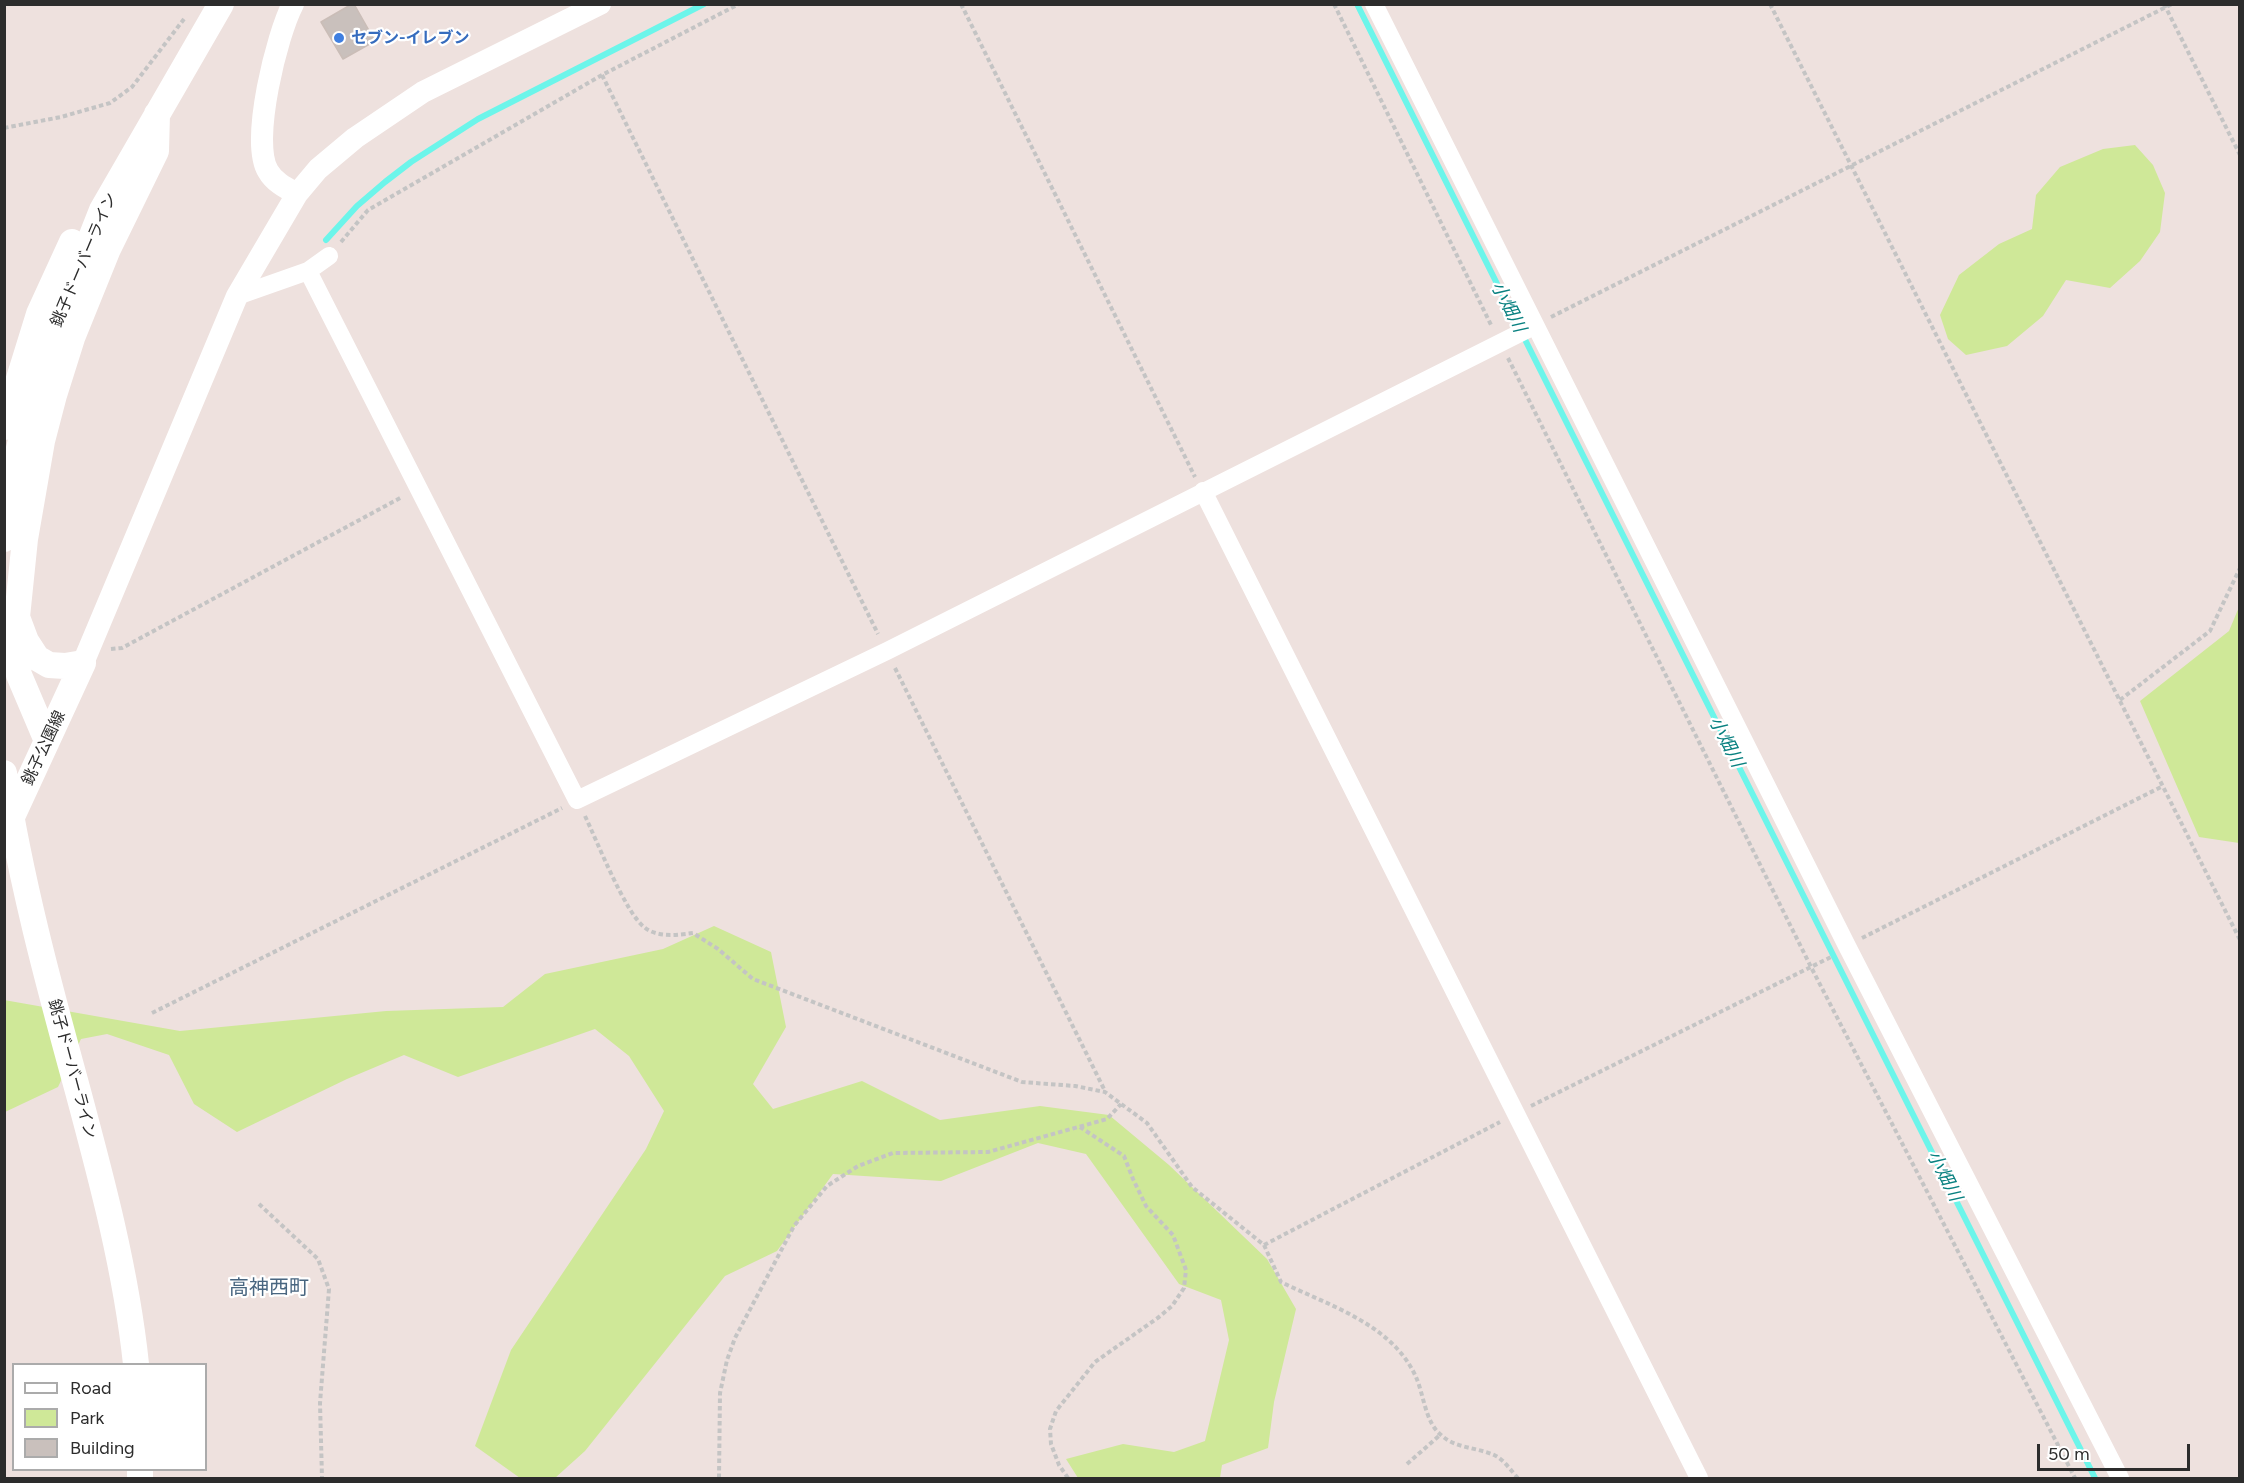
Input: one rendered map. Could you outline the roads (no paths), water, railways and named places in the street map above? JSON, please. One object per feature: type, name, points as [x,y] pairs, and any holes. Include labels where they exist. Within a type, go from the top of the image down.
[{"type":"main road","name":"銚子ドーバーライン","points":[[4,538],[16,462],[29,407],[44,357],[102,210],[221,4]]},
{"type":"main road","points":[[47,741],[27,699],[15,654],[22,561],[33,484],[54,395],[72,338],[108,249],[156,151],[157,114]]},
{"type":"main road","points":[[4,427],[39,314],[79,226],[102,210]]},
{"type":"main road","points":[[18,617],[26,641],[37,658],[49,665],[65,666],[85,658]]},
{"type":"main road","name":"銚子公園線","points":[[4,832],[85,658]]},
{"type":"main road","name":"銚子ドーバーライン","points":[[4,773],[15,837],[51,992],[120,1252],[136,1363]]},
{"type":"street","points":[[293,4],[262,112],[262,138],[263,160],[267,171],[275,181],[297,194]]},
{"type":"street","points":[[85,658],[237,296],[297,194],[318,169],[355,138],[423,92],[600,4]]},
{"type":"street","points":[[1374,4],[1846,946],[2120,1479]]},
{"type":"street","points":[[237,296],[308,271],[329,256]]},
{"type":"street","points":[[308,271],[577,800],[887,651],[1534,326]]},
{"type":"street","points":[[1203,491],[1699,1479]]},
{"type":"waterway","points":[[326,240],[357,206],[385,182],[411,162],[478,119],[704,4]]},
{"type":"waterway","name":"小畑川","points":[[1357,4],[2095,1478]]},
{"type":"place","name":"セブン-イレブン","points":[[339,38]]},
{"type":"district","name":"高神西町","points":[[269,1288]]}]
